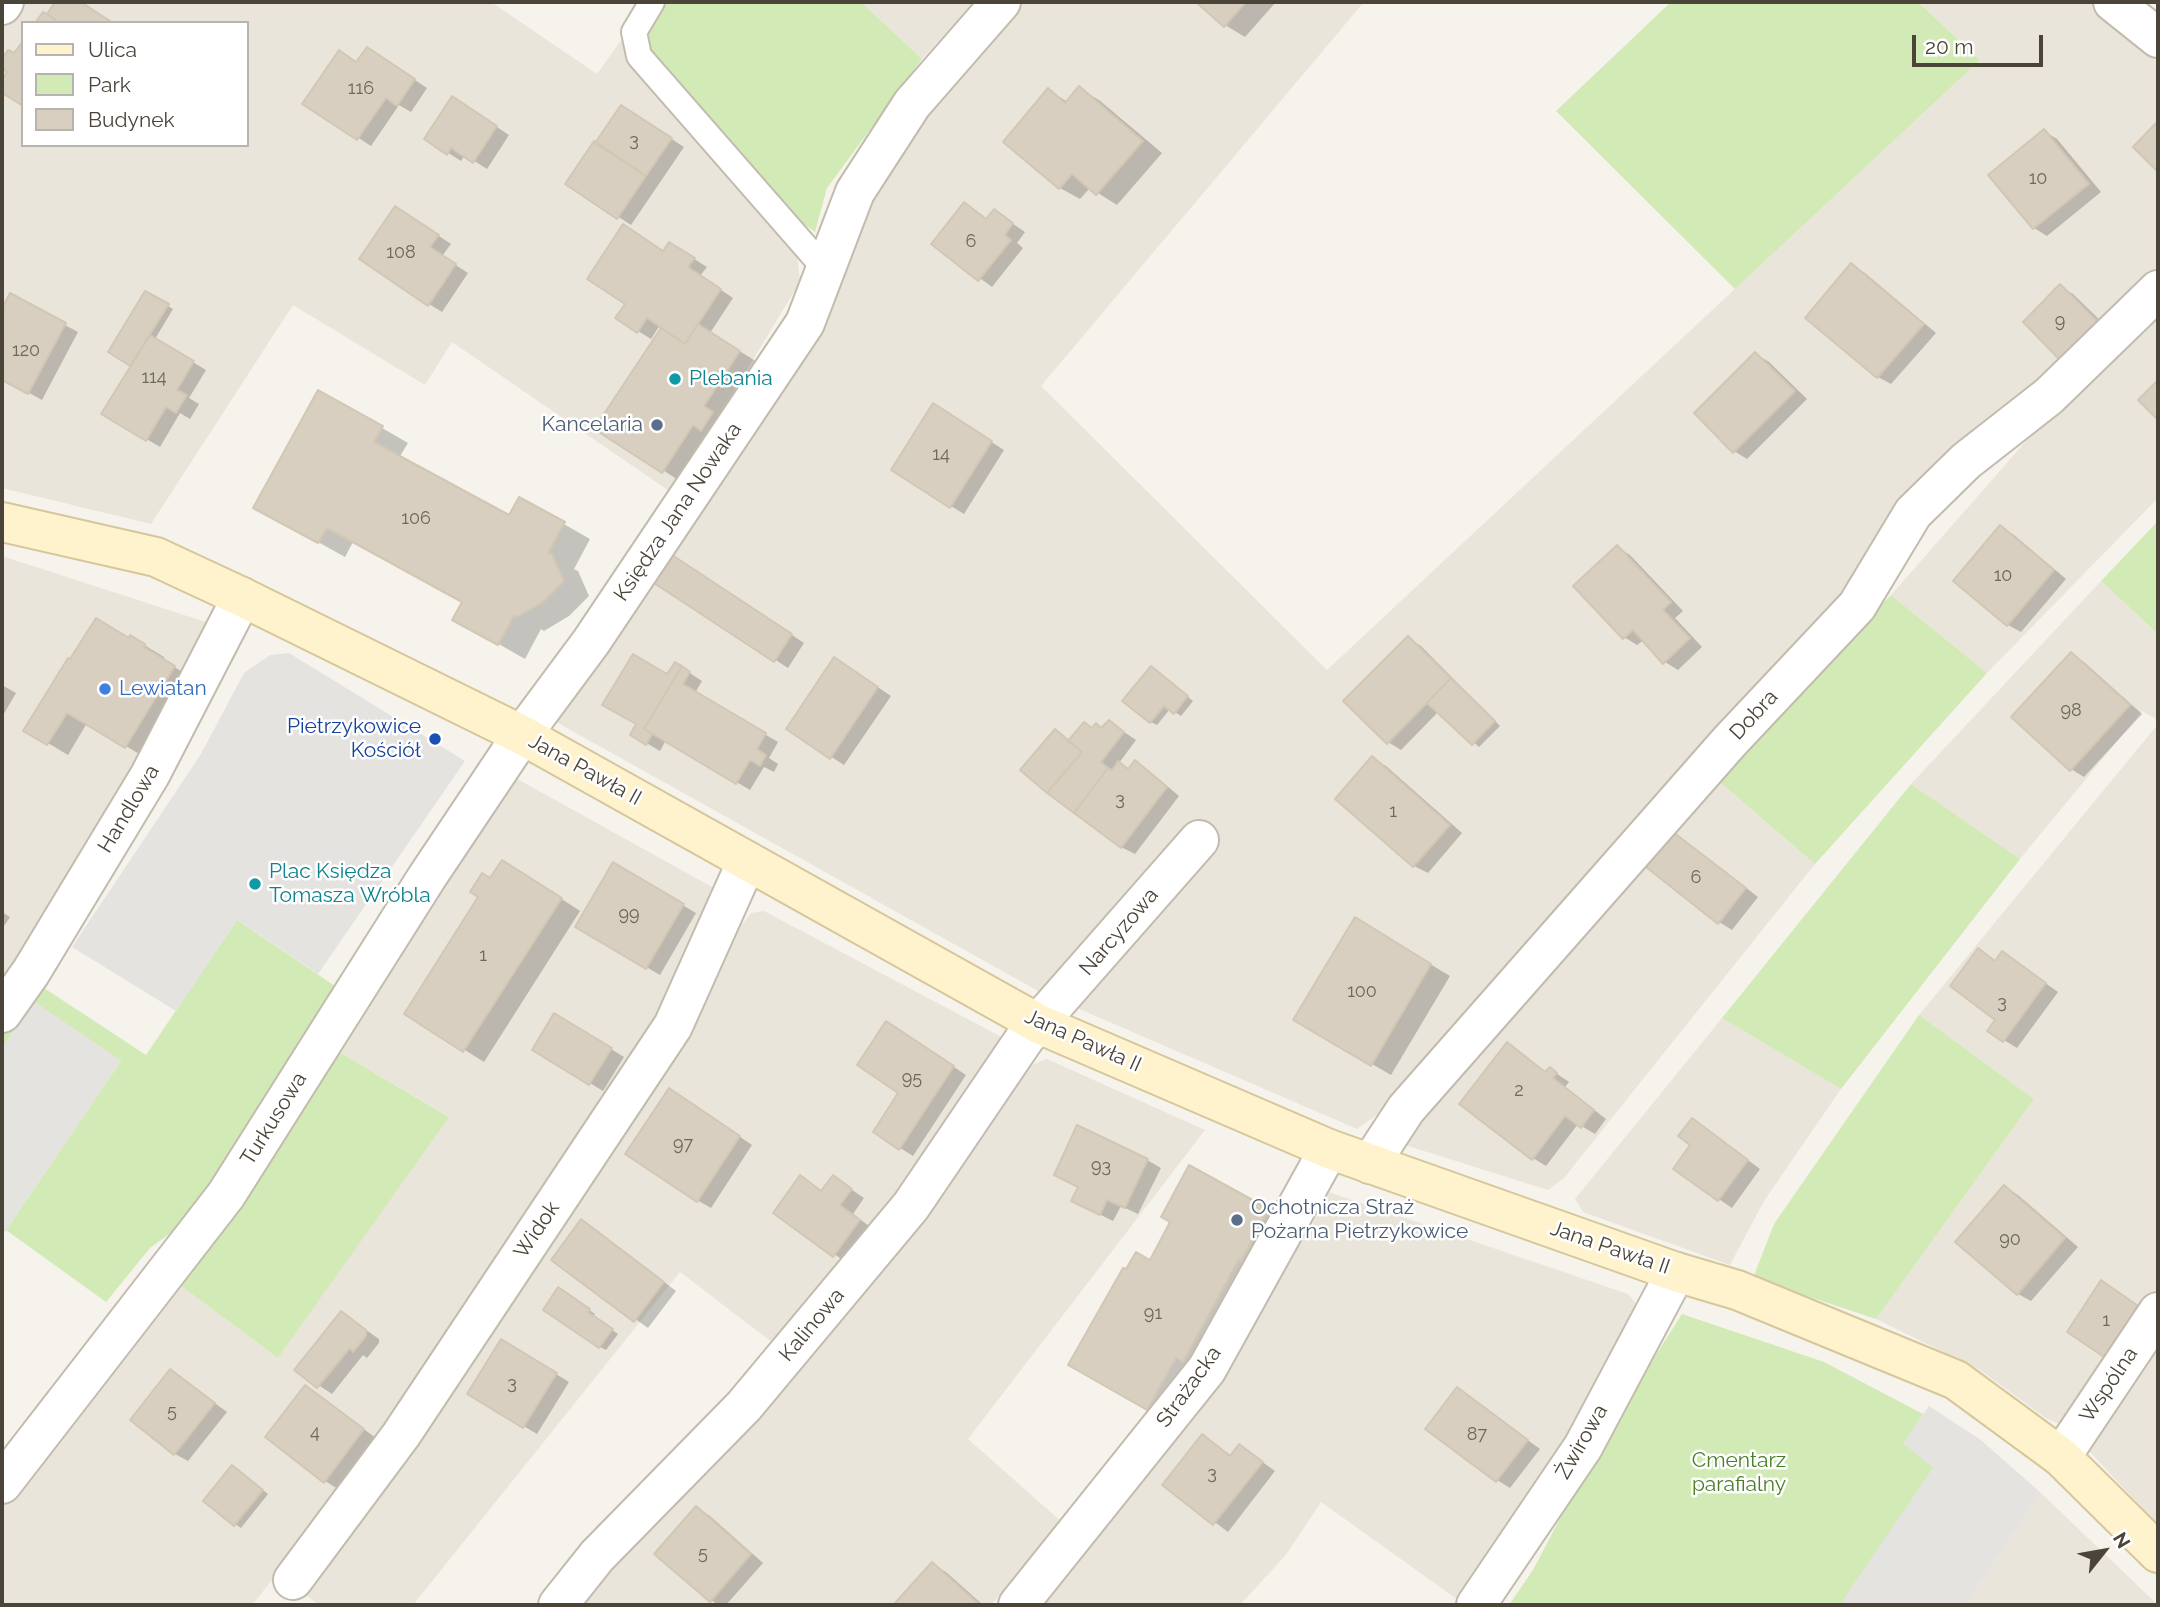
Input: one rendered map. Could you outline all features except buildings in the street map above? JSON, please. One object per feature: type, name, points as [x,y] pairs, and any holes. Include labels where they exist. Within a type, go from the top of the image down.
[{"type":"street","name":"Księdza Jana Nowaka","points":[[522,735],[591,642],[805,323],[855,192],[912,104],[1001,2]]},
{"type":"street","points":[[2113,2],[2158,38]]},
{"type":"street","name":"Dobra","points":[[1370,1164],[1406,1109],[1730,741],[1857,606],[1913,513],[1966,461],[2049,396],[2158,290]]},
{"type":"street","name":"Jana Pawła II","points":[[2,522],[156,557],[242,597],[522,735],[1039,1024],[1329,1149],[1676,1272],[1737,1290],[1956,1380],[2061,1457],[2158,1553]]},
{"type":"street","name":"Handlowa","points":[[2,1013],[31,972],[150,775],[242,597]]},
{"type":"street","name":"Turkusowa","points":[[2,1485],[226,1195],[427,877],[522,735]]},
{"type":"street","name":"Narcyzowa","points":[[1039,1024],[1199,840]]},
{"type":"street","name":"Widok","points":[[293,1580],[401,1435],[673,1026],[747,861]]},
{"type":"street","name":"Kalinowa","points":[[558,1605],[597,1556],[744,1406],[902,1217],[1026,1038],[1039,1024]]},
{"type":"street","name":"Strażacka","points":[[1018,1605],[1207,1369],[1329,1149]]},
{"type":"street","name":"Żwirowa","points":[[1476,1605],[1583,1447],[1676,1272]]},
{"type":"street","name":"Wspólna","points":[[2061,1457],[2158,1312]]},
{"type":"lane","points":[[652,2],[634,32],[639,56],[826,270]]},
{"type":"shaded area","points":[[14,2],[491,2],[597,74],[622,39],[797,254],[800,282],[672,493],[452,342],[425,385],[293,305],[151,524],[2,488],[2,21]]},
{"type":"shaded area","points":[[861,2],[974,2],[922,59]]},
{"type":"shaded area","points":[[1021,2],[1364,2],[1041,386],[1327,670],[1980,60],[1918,2],[2094,2],[2158,54],[2158,268],[1855,582],[1399,1099],[1357,1129],[1040,992],[558,723],[558,707],[817,343],[868,207],[950,82]]},
{"type":"shaded area","points":[[2158,300],[2158,498],[1987,673],[1891,595],[2055,408]]},
{"type":"shaded area","points":[[2,556],[212,624],[145,759],[2,985]]},
{"type":"shaded area","points":[[2101,581],[2158,634],[2158,720],[2142,711],[2020,859],[1911,784]]},
{"type":"shaded area","name":"Plac Księdza Tomasza Wróbla","points":[[289,653],[465,761],[318,974],[237,920],[176,1011],[72,947],[201,754],[244,673],[270,655]]},
{"type":"shaded area","points":[[2158,724],[2158,1293],[2101,1379],[2063,1425],[2047,1419],[1980,1370],[1876,1319],[2034,1099],[1919,1015]]},
{"type":"shaded area","points":[[512,776],[723,893],[665,1019],[339,1497],[252,1605],[2,1605],[2,1496],[173,1280],[278,1358],[448,1116],[337,1051]]},
{"type":"shaded area","points":[[1714,777],[1815,864],[1564,1178],[1548,1190],[1405,1145],[1409,1129]]},
{"type":"shaded area","points":[[764,911],[1011,1042],[904,1199],[777,1346],[680,1272],[413,1605],[319,1605],[300,1590],[679,1036],[741,926],[751,913]]},
{"type":"shaded area","points":[[33,1001],[121,1061],[2,1236],[2,1048]]},
{"type":"shaded area","points":[[1722,1018],[1841,1089],[1764,1201],[1730,1265],[1583,1212],[1575,1199]]},
{"type":"shaded area","points":[[1047,1059],[1205,1130],[968,1439],[1064,1524],[991,1605],[571,1605],[1020,1079],[1034,1064]]},
{"type":"shaded area","points":[[1329,1192],[1628,1294],[1638,1306],[1574,1427],[1465,1605],[1321,1502],[1285,1556],[1240,1605],[1037,1605],[1208,1380],[1310,1229]]},
{"type":"shaded area","points":[[2158,1336],[2158,1525],[2089,1451],[2089,1438]]},
{"type":"shaded area","points":[[1929,1406],[1981,1440],[2041,1493],[1966,1605],[1849,1605],[1842,1601],[1933,1468],[1903,1443]]},
{"type":"shaded area","points":[[2041,1493],[2158,1605],[1966,1605]]},
{"type":"green space","points":[[668,2],[861,2],[922,59],[827,188],[815,232],[791,215],[651,54],[648,29]]},
{"type":"green space","points":[[1671,2],[1918,2],[1980,60],[1735,289],[1556,111]]},
{"type":"green space","points":[[2158,521],[2158,634],[2101,581]]},
{"type":"green space","points":[[1891,595],[1987,673],[1815,864],[1714,777]]},
{"type":"green space","points":[[1911,784],[2020,859],[1841,1089],[1722,1018]]},
{"type":"green space","points":[[237,920],[341,990],[183,1224],[150,1248],[106,1302],[6,1230],[121,1061],[34,1002],[2,1048],[2,1027],[44,988],[146,1055]]},
{"type":"green space","points":[[1919,1015],[2034,1099],[1876,1319],[1753,1278],[1774,1224]]},
{"type":"green space","points":[[337,1051],[449,1117],[278,1358],[173,1280]]},
{"type":"green space","name":"Cmentarz parafialny","points":[[1682,1314],[1824,1362],[1923,1414],[1904,1443],[1934,1467],[1843,1601],[1848,1605],[1509,1605],[1533,1570],[1598,1446]]},
{"type":"place","name":"Plebania","points":[[675,379]]},
{"type":"place","name":"Kancelaria","points":[[657,425]]},
{"type":"place","name":"Lewiatan","points":[[105,689]]},
{"type":"place","name":"Pietrzykowice Kościół","points":[[435,739]]},
{"type":"place","name":"Plac Księdza Tomasza Wróbla","points":[[255,884]]},
{"type":"place","name":"Ochotnicza Straż Pożarna Pietrzykowice","points":[[1237,1220]]}]
